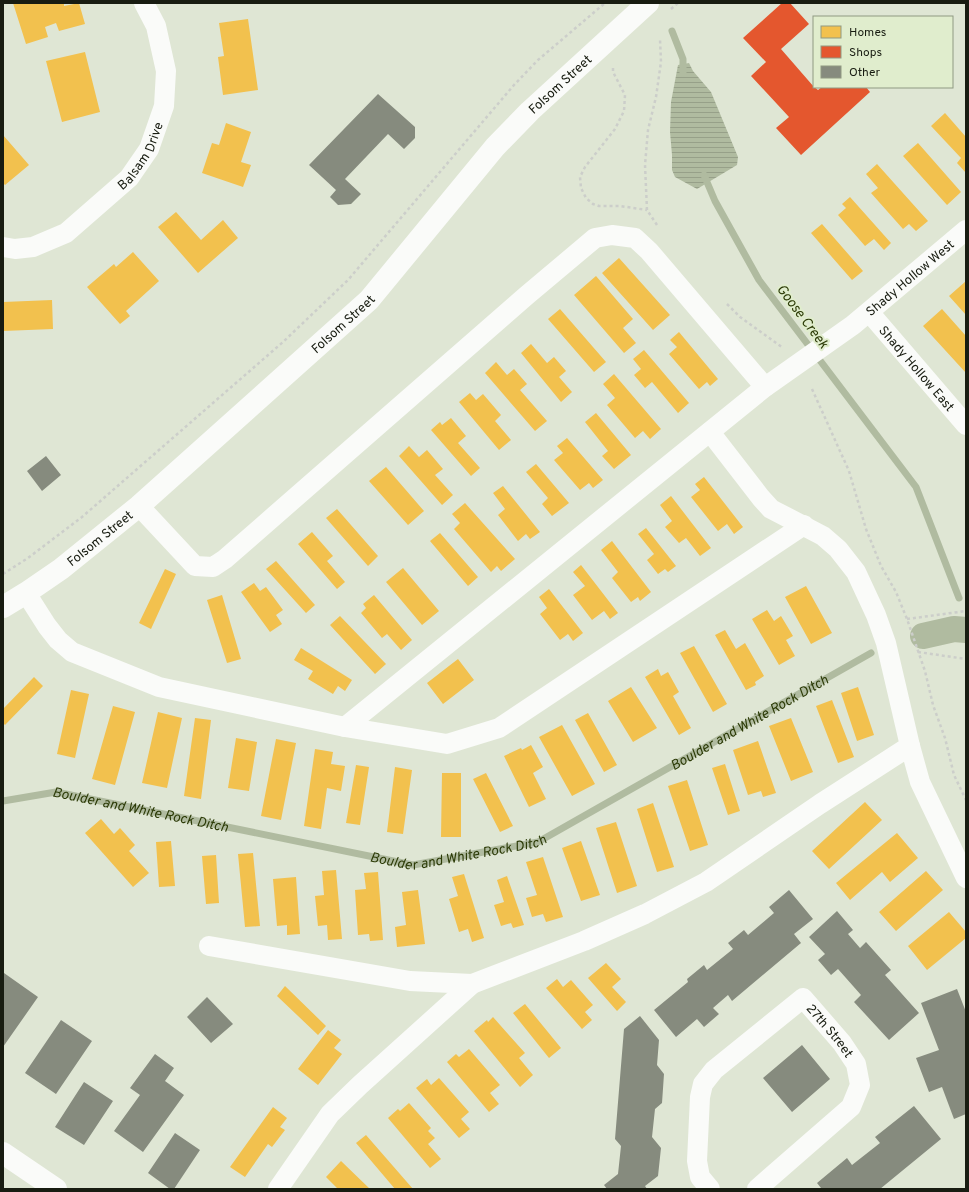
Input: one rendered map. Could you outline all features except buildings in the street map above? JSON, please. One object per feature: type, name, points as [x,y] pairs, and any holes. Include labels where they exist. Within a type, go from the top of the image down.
[{"type":"main road","name":"Folsom Street","points":[[3,607],[61,570],[140,506],[369,300],[495,147],[530,111],[643,7]]},
{"type":"main road","points":[[3,1153],[56,1189]]},
{"type":"street","name":"Balsam Drive","points":[[9,248],[33,247],[66,233],[129,178],[149,149],[164,106],[166,71],[156,26],[144,3]]},
{"type":"street","name":"Shady Hollow West","points":[[345,727],[770,384],[853,325],[966,230]]},
{"type":"street","points":[[140,506],[195,566],[213,567],[225,559],[526,296],[595,238],[612,235],[635,238],[649,250],[770,384]]},
{"type":"street","name":"Shady Hollow East","points":[[869,312],[966,425]]},
{"type":"street","points":[[710,432],[771,509],[823,536],[838,549],[856,572],[876,615],[886,643],[920,782],[966,878]]},
{"type":"street","points":[[26,593],[47,626],[58,640],[72,652],[159,687],[345,727],[447,744],[499,728],[804,526]]},
{"type":"street","points":[[278,1189],[330,1114],[472,984],[584,941],[645,914],[706,882],[820,804],[910,746]]},
{"type":"street","points":[[209,946],[410,981],[472,984]]},
{"type":"street","name":"27th Street","points":[[710,1189],[700,1177],[697,1161],[700,1098],[704,1084],[714,1070],[803,998],[842,1043],[856,1064],[860,1085],[851,1107],[757,1189]]},
{"type":"path","points":[[3,574],[28,558],[82,517],[283,342],[348,280],[514,85],[538,60],[604,3]]},
{"type":"path","points":[[658,226],[647,210],[646,165],[648,130],[656,97],[661,62],[660,39]]},
{"type":"path","points":[[614,72],[625,95],[624,111],[615,129],[585,167],[580,177],[581,188],[586,198],[593,204],[599,206],[620,206],[647,210]]},
{"type":"path","points":[[724,302],[740,317],[783,348]]},
{"type":"path","points":[[907,619],[966,611]]},
{"type":"path","points":[[918,652],[966,659]]},
{"type":"shaded area","points":[[689,63],[693,71],[711,92],[738,157],[737,165],[697,189],[675,177],[672,170],[670,132],[671,102],[678,65]]},
{"type":"waterway","name":"Goose Creek","points":[[672,31],[683,59],[683,73]]},
{"type":"waterway","name":"Goose Creek","points":[[704,175],[715,201],[759,280],[916,487],[959,598]]},
{"type":"waterway","name":"Boulder and White Rock Ditch","points":[[923,636],[954,629],[966,630]]},
{"type":"waterway","name":"Boulder and White Rock Ditch","points":[[3,801],[56,792],[413,865],[538,842],[871,653]]}]
